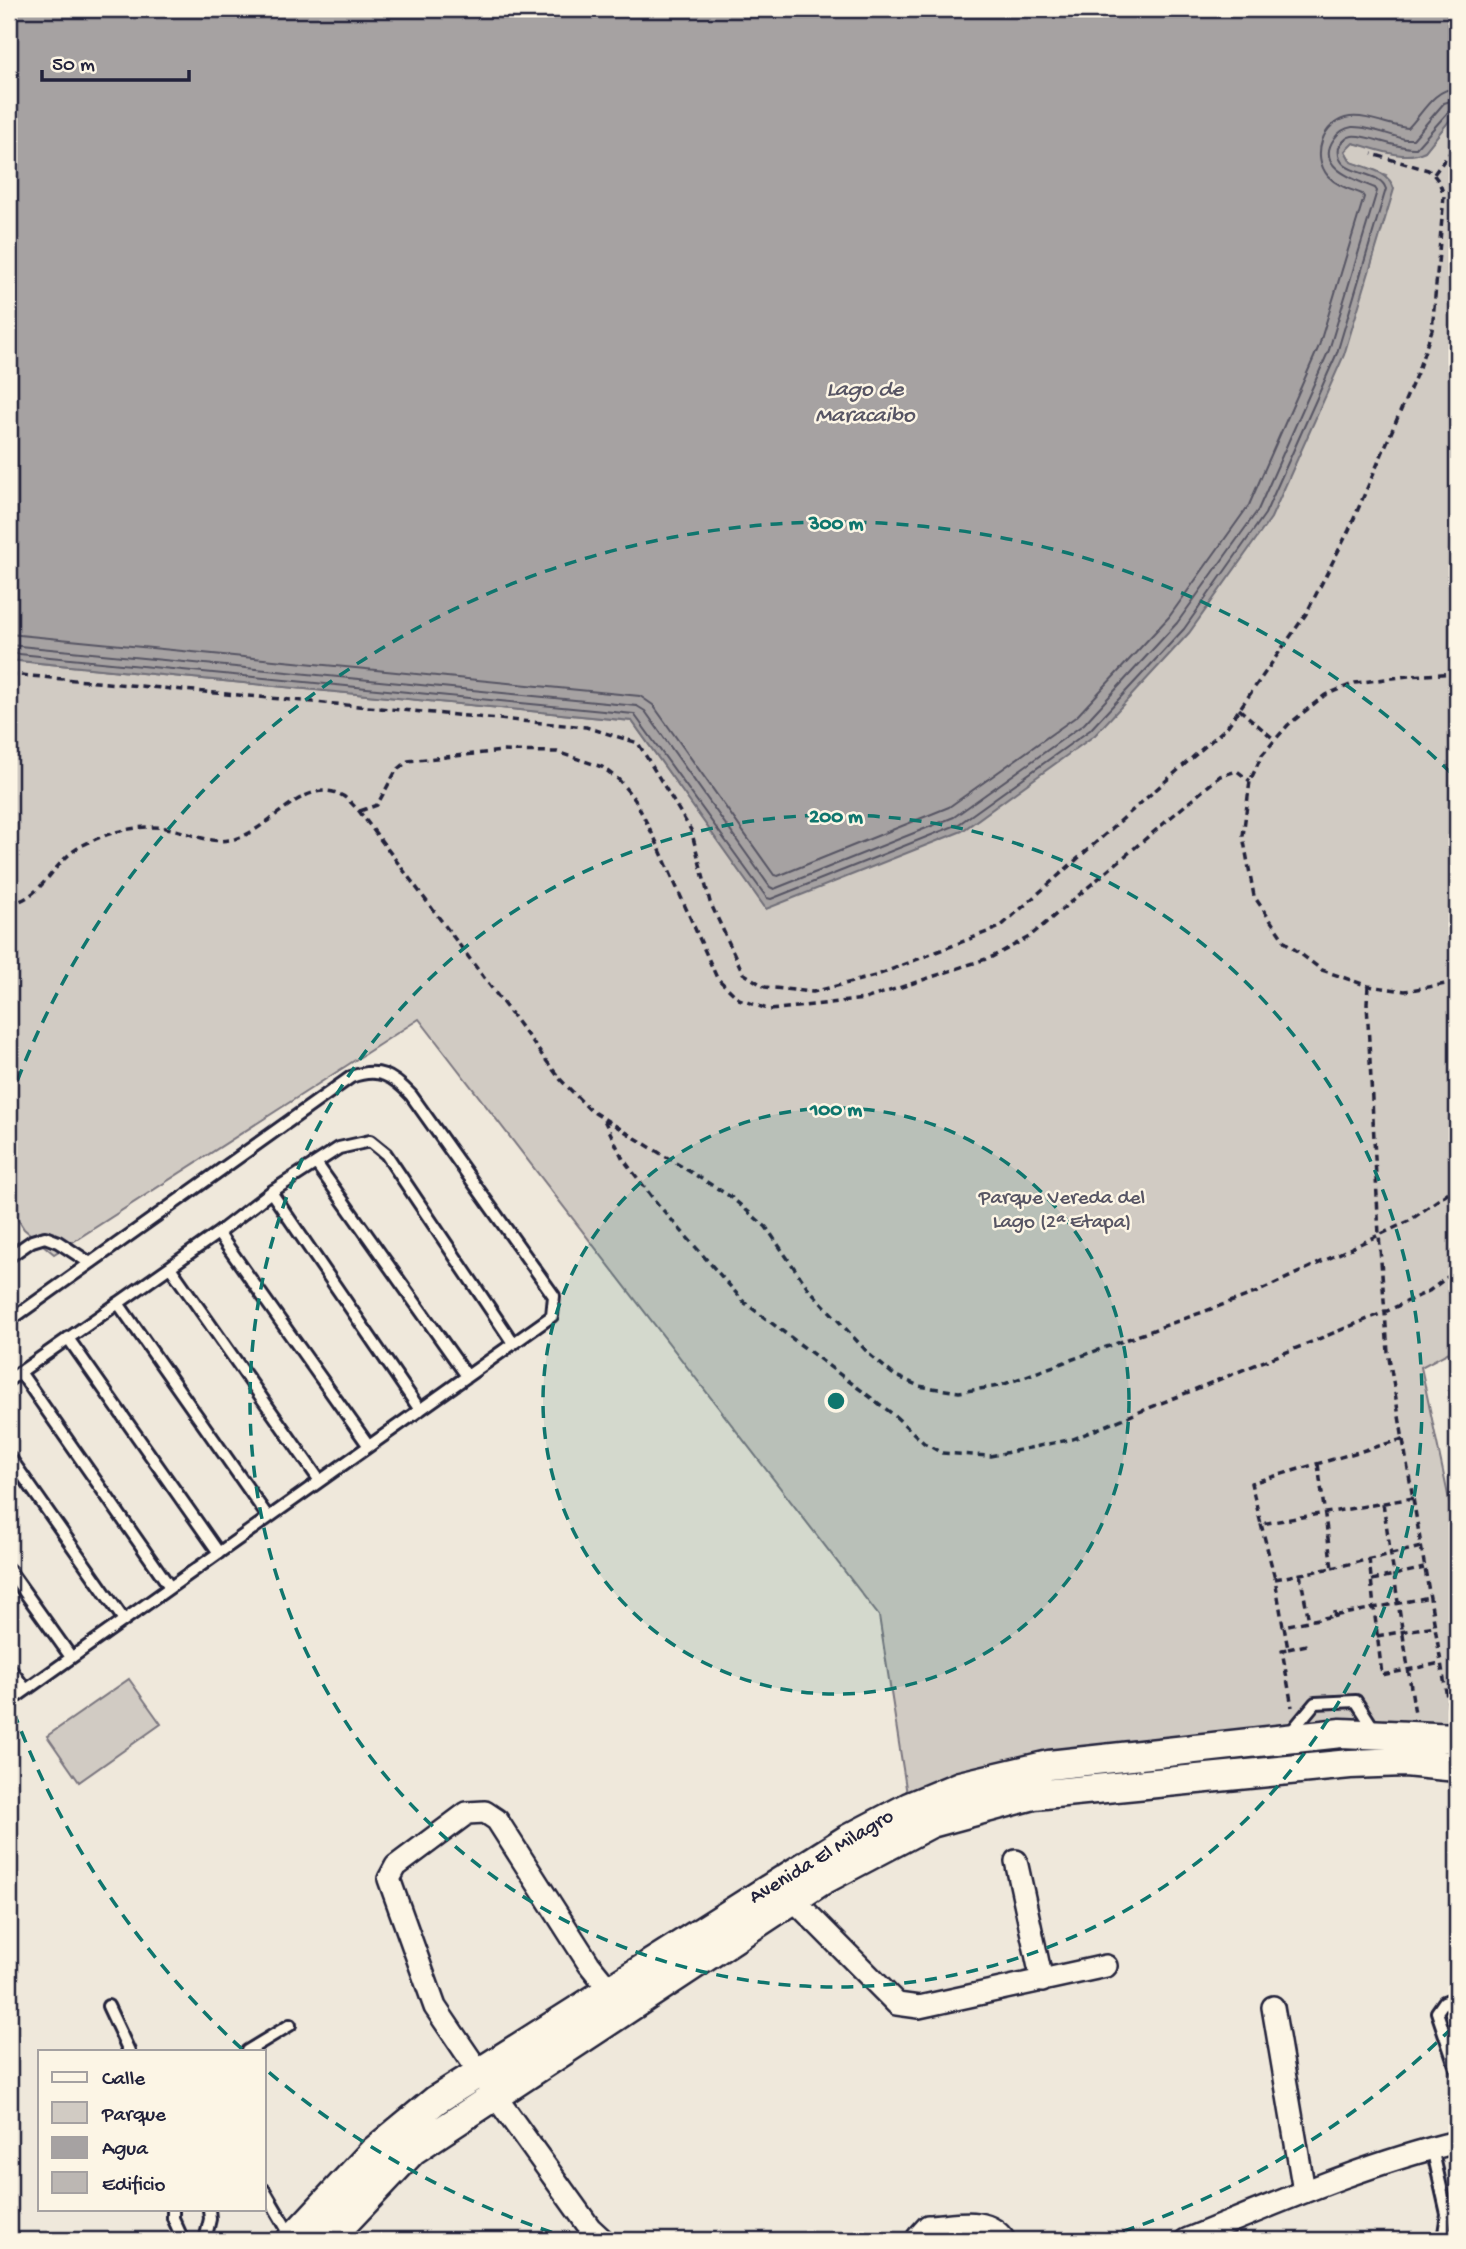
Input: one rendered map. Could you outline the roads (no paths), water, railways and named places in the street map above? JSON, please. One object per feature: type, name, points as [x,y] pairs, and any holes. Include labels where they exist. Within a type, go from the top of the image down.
[{"type":"main road","name":"Avenida El Milagro","points":[[292,2239],[373,2152],[436,2100],[848,1839],[909,1807],[960,1786],[1049,1765],[1290,1733],[1456,1738]]},
{"type":"main road","name":"Avenida El Milagro","points":[[328,2240],[413,2150],[821,1881],[931,1824],[1034,1795],[1350,1764],[1405,1762],[1457,1767]]},
{"type":"street","points":[[603,2240],[590,2228],[435,2007],[389,1879],[396,1866],[467,1813],[485,1812],[497,1819],[589,1964],[610,1990]]},
{"type":"street","points":[[1016,1861],[1042,1981]]},
{"type":"street","points":[[793,1899],[897,2004],[919,2007],[1106,1966]]},
{"type":"street","points":[[1273,2007],[1304,2191]]},
{"type":"street","points":[[1186,2240],[1304,2191],[1457,2142]]},
{"type":"street","points":[[918,2240],[928,2226],[985,2223],[995,2228],[1004,2240]]},
{"type":"lane","points":[[9,1321],[351,1077],[365,1072],[395,1079],[411,1095],[554,1296],[552,1316],[9,1702]]},
{"type":"lane","points":[[9,1380],[218,1233],[271,1192],[339,1148],[370,1141],[386,1154],[513,1343]]},
{"type":"lane","points":[[316,1163],[467,1376]]},
{"type":"lane","points":[[271,1192],[420,1410]]},
{"type":"lane","points":[[218,1233],[369,1446]]},
{"type":"lane","points":[[9,1257],[32,1241],[45,1237],[58,1242],[90,1263]]},
{"type":"lane","points":[[170,1266],[320,1481]]},
{"type":"lane","points":[[118,1303],[268,1517]]},
{"type":"lane","points":[[68,1338],[219,1553]]},
{"type":"lane","points":[[20,1371],[170,1587]]},
{"type":"lane","points":[[9,1456],[124,1620]]},
{"type":"lane","points":[[9,1570],[71,1657]]},
{"type":"lane","points":[[9,1667],[26,1690]]},
{"type":"lane","points":[[1457,1997],[1444,2002],[1437,2012],[1457,2070]]},
{"type":"lane","points":[[108,2006],[129,2050]]},
{"type":"lane","points":[[249,2050],[290,2025]]},
{"type":"lane","points":[[1432,2148],[1447,2214],[1443,2240]]},
{"type":"lane","points":[[266,2194],[292,2239]]},
{"type":"lane","points":[[173,2210],[173,2218],[183,2240]]},
{"type":"lane","points":[[205,2240],[210,2219],[209,2210]]},
{"type":"water","name":"Lago de Maracaibo","points":[[9,9],[1457,9],[1457,111],[1425,151],[1417,154],[1399,155],[1353,143],[1345,151],[1351,162],[1382,174],[1394,189],[1344,355],[1271,518],[1189,633],[1095,735],[962,831],[766,909],[632,721],[9,660]]},
{"type":"park label","name":"Parque Vereda del Lago (2ª Etapa)","points":[[1062,1211]]}]
